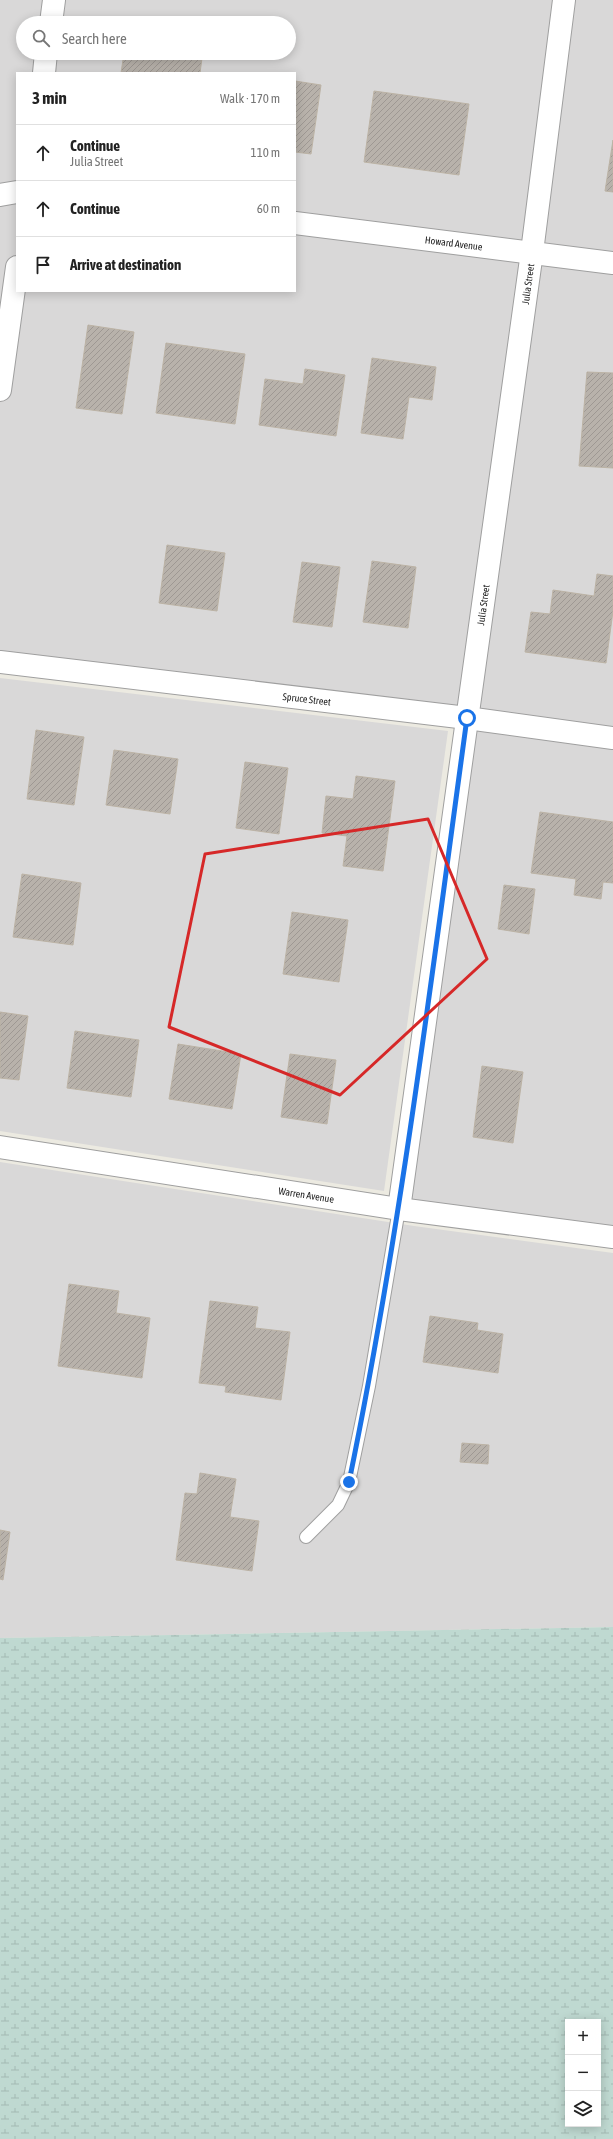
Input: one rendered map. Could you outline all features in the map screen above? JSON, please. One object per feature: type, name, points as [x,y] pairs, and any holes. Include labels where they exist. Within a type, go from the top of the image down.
[{"type":"street","points":[[52,16],[54,0]]},
{"type":"street","name":"Julia Street","points":[[399,1209],[532,252],[564,0]]},
{"type":"street","points":[[44,72],[45,60]]},
{"type":"street","points":[[0,194],[16,192]]},
{"type":"street","name":"Howard Avenue","points":[[296,223],[613,263]]},
{"type":"street","points":[[0,390],[16,274]]},
{"type":"street","name":"Spruce Street","points":[[0,662],[467,718],[613,738]]},
{"type":"street","name":"Warren Avenue","points":[[0,1147],[399,1209],[613,1237]]},
{"type":"lane","points":[[306,1536],[338,1505],[349,1482],[369,1386],[399,1209]]},
{"type":"highlighted area","points":[[428,819],[487,959],[340,1095],[169,1027],[205,854]]},
{"type":"shaded area","points":[[0,0],[613,0],[613,1237],[399,1209],[467,718],[0,662]]},
{"type":"shaded area","points":[[0,678],[448,731],[384,1191],[0,1131]]},
{"type":"shaded area","points":[[0,1162],[414,1226],[613,1253],[613,1627],[0,1638]]},
{"type":"green space","points":[[613,1627],[613,2139],[0,2139],[0,1638]]},
{"type":"building","points":[[123,60],[202,60],[200,72],[121,72]]},
{"type":"building","points":[[296,81],[321,85],[311,154],[296,152]]},
{"type":"building","points":[[374,91],[469,104],[459,175],[364,162]]},
{"type":"building","points":[[613,140],[613,192],[605,191]]},
{"type":"building","points":[[88,325],[134,332],[122,414],[76,408]]},
{"type":"building","points":[[166,343],[245,354],[235,424],[156,413]]},
{"type":"building","points":[[372,358],[436,367],[432,400],[409,397],[403,439],[361,433]]},
{"type":"building","points":[[305,369],[345,375],[336,436],[259,425],[265,379],[303,384]]},
{"type":"building","points":[[587,372],[613,373],[613,468],[579,466]]},
{"type":"building","points":[[167,545],[225,553],[217,611],[159,603]]},
{"type":"building","points":[[372,561],[416,567],[408,628],[363,622]]},
{"type":"building","points":[[302,562],[340,567],[332,627],[293,622]]},
{"type":"building","points":[[597,574],[613,576],[613,611],[606,663],[525,652],[531,612],[550,614],[553,590],[594,596]]},
{"type":"building","points":[[36,730],[84,737],[74,805],[27,799]]},
{"type":"building","points":[[114,750],[178,759],[170,814],[106,805]]},
{"type":"building","points":[[245,762],[288,768],[279,834],[236,828]]},
{"type":"building","points":[[356,776],[395,781],[383,871],[343,866],[347,836],[322,833],[326,796],[353,799]]},
{"type":"building","points":[[540,812],[613,822],[613,883],[603,882],[601,899],[574,895],[576,879],[531,873]]},
{"type":"building","points":[[22,874],[81,883],[73,945],[13,937]]},
{"type":"building","points":[[504,885],[535,889],[529,934],[498,929]]},
{"type":"building","points":[[292,912],[348,920],[339,982],[283,974]]},
{"type":"building","points":[[0,1012],[28,1016],[19,1080],[0,1078]]},
{"type":"building","points":[[75,1031],[139,1040],[131,1097],[67,1088]]},
{"type":"building","points":[[178,1044],[241,1054],[232,1109],[169,1099]]},
{"type":"building","points":[[290,1054],[336,1060],[327,1124],[281,1117]]},
{"type":"building","points":[[482,1066],[523,1072],[513,1143],[473,1137]]},
{"type":"building","points":[[69,1284],[119,1291],[116,1313],[150,1318],[142,1378],[58,1366]]},
{"type":"building","points":[[210,1301],[258,1307],[255,1328],[290,1332],[281,1400],[225,1392],[226,1386],[199,1383]]},
{"type":"building","points":[[430,1316],[478,1323],[477,1330],[503,1334],[498,1373],[423,1362]]},
{"type":"building","points":[[462,1443],[489,1445],[488,1464],[460,1462]]},
{"type":"building","points":[[200,1473],[236,1479],[230,1517],[259,1521],[252,1571],[176,1560],[185,1493],[197,1494]]},
{"type":"building","points":[[0,1530],[10,1532],[3,1580],[0,1579]]},
{"type":"route","points":[[349,1482],[369,1386],[399,1209],[467,718]]}]
